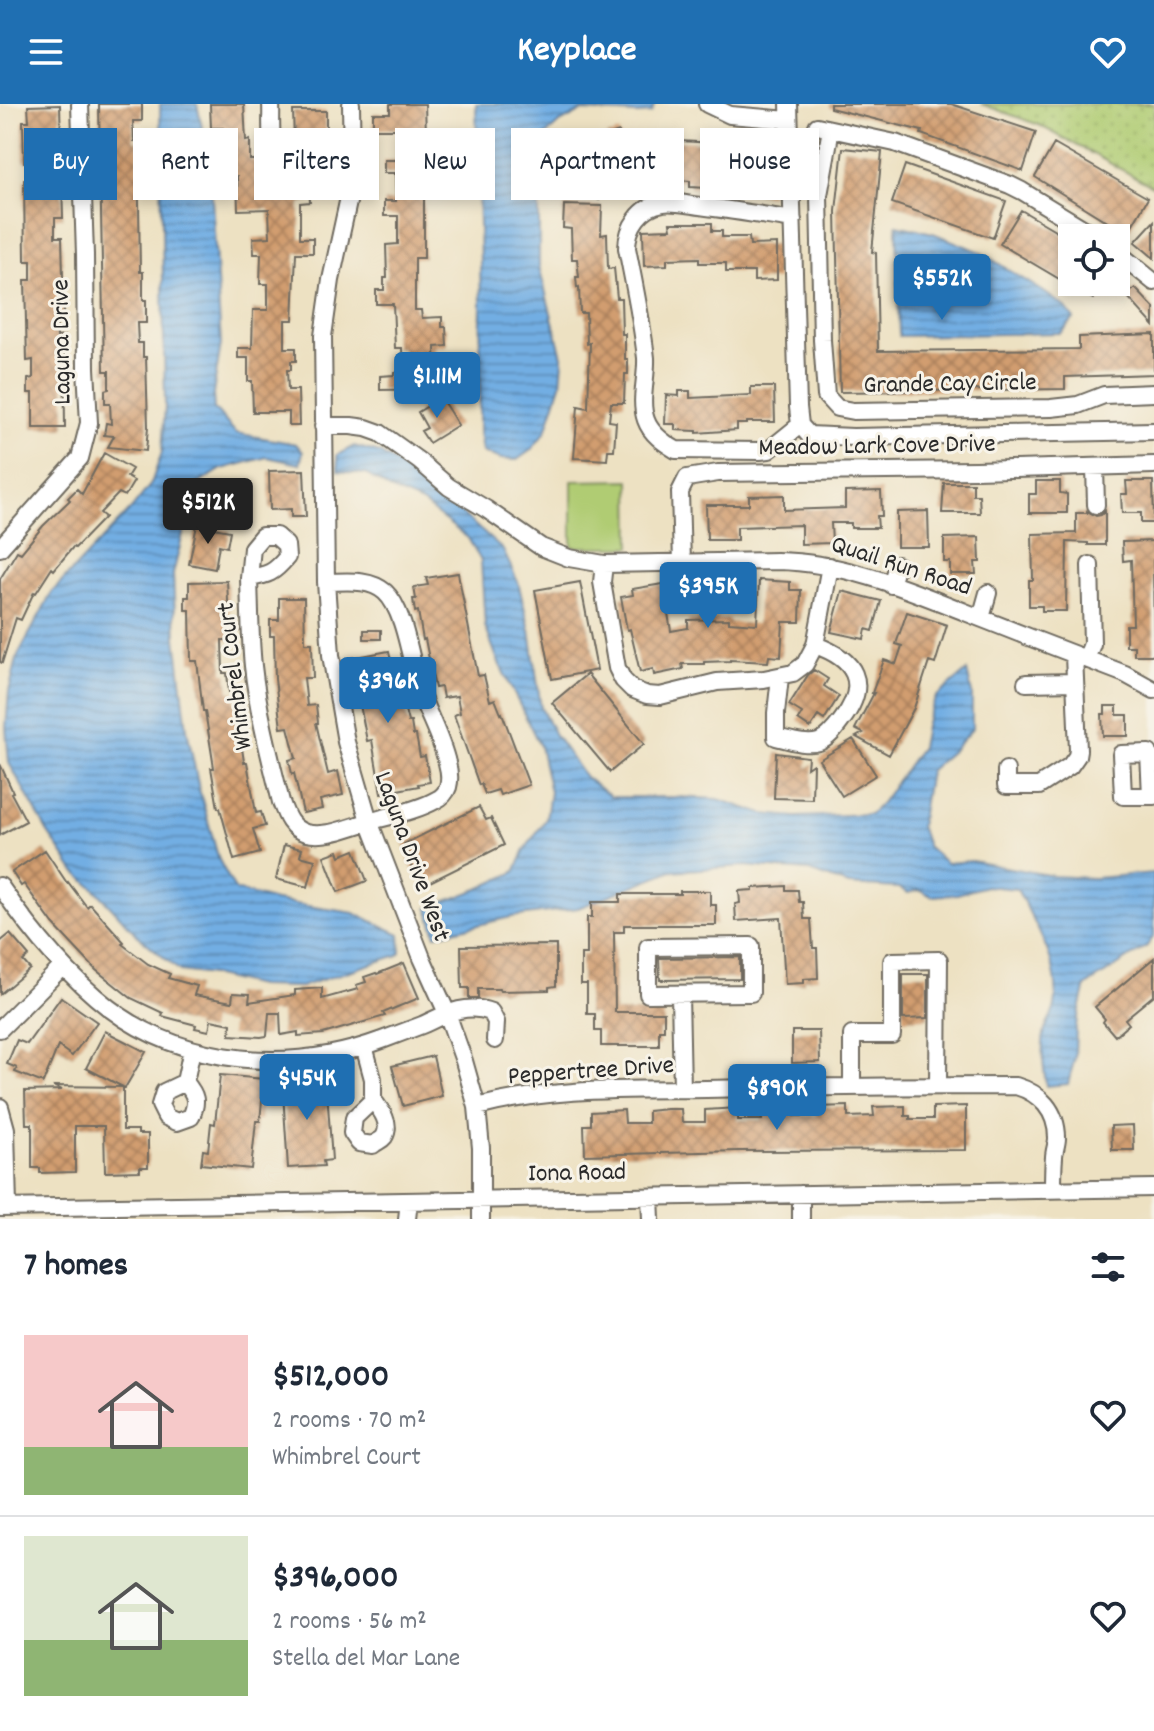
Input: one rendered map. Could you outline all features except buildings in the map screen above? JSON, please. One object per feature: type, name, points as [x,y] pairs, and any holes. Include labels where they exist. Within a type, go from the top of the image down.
[{"type":"street","name":"Laguna Drive","points":[[0,548],[80,458],[89,423],[80,104]]},
{"type":"street","points":[[271,104],[273,128]]},
{"type":"street","points":[[351,104],[351,128]]},
{"type":"street","points":[[707,104],[730,115],[789,112],[798,407],[800,425],[809,435],[853,437],[1154,431]]},
{"type":"street","name":"Grande Cay Circle","points":[[1076,224],[1010,185],[895,143],[824,128],[819,195],[819,264],[826,396],[837,408],[853,411],[1051,408],[1078,405],[1104,395],[1154,393]]},
{"type":"street","points":[[323,426],[323,336],[328,295],[348,200]]},
{"type":"street","points":[[793,220],[663,203],[644,211],[636,219],[627,237],[627,248],[641,315],[646,362],[643,406],[654,434],[676,450],[760,451],[769,450],[800,425]]},
{"type":"street","points":[[1130,262],[1154,282]]},
{"type":"street","name":"Quail Run Road","points":[[323,426],[351,426],[380,433],[449,487],[541,547],[569,558],[604,564],[792,561],[830,566],[981,618],[1125,674],[1154,690]]},
{"type":"street","name":"Laguna Drive West","points":[[323,426],[326,582],[338,704],[369,821],[422,958],[447,1013],[477,1107],[481,1148],[481,1219]]},
{"type":"street","name":"Meadow Lark Cove Drive","points":[[682,563],[680,492],[687,478],[718,473],[1154,465]]},
{"type":"street","points":[[1095,467],[1096,505]]},
{"type":"street","points":[[604,564],[602,582],[613,653],[623,680],[632,689],[660,696],[717,682],[780,677],[793,673],[805,664],[815,645],[830,566]]},
{"type":"street","points":[[891,585],[897,565]]},
{"type":"street","points":[[1006,770],[1006,786],[1039,786],[1070,766],[1077,756],[1075,682],[1080,657],[1092,644],[1090,565]]},
{"type":"street","name":"Whimbrel Court","points":[[249,578],[250,626],[258,700],[285,816],[304,833],[317,834],[346,829],[436,800],[448,788],[449,775],[447,762],[419,691],[404,630],[391,601],[384,591],[367,582],[326,582]]},
{"type":"street","points":[[981,618],[988,593]]},
{"type":"street","points":[[780,677],[776,737],[804,743],[819,742],[831,734],[849,711],[857,682],[852,668],[842,656],[815,645]]},
{"type":"street","points":[[1026,683],[1075,682]]},
{"type":"street","points":[[1149,753],[1152,796],[1123,796],[1121,754],[1149,753]]},
{"type":"street","points":[[0,886],[63,966],[84,986],[123,1018],[156,1036],[192,1049],[268,1061],[313,1058],[364,1046],[447,1013],[468,1008],[491,1012],[496,1022],[495,1040]]},
{"type":"street","points":[[751,946],[751,993],[680,994],[648,994],[648,947],[751,946]]},
{"type":"street","points":[[852,1086],[852,1035],[892,1035],[892,961],[939,960],[938,1086]]},
{"type":"street","points":[[0,1029],[63,966]]},
{"type":"street","points":[[680,994],[682,1089]]},
{"type":"street","points":[[364,1046],[373,1079],[373,1100]]},
{"type":"street","points":[[185,1082],[192,1049]]},
{"type":"street","name":"Peppertree Drive","points":[[477,1107],[535,1094],[852,1086],[1016,1086],[1043,1100],[1053,1117],[1057,1137],[1053,1190]]},
{"type":"street","points":[[0,1107],[6,1129],[10,1210]]},
{"type":"street","name":"Iona Road","points":[[10,1210],[352,1210],[409,1201],[1154,1188]]},
{"type":"street","points":[[801,1194],[801,1219]]},
{"type":"street","points":[[650,1197],[651,1219]]},
{"type":"street","points":[[407,1219],[409,1201]]},
{"type":"green space","points":[[981,104],[1154,104],[1154,187],[1039,125]]},
{"type":"green space","points":[[630,480],[631,547],[572,547],[572,481]]},
{"type":"water","points":[[160,104],[197,104],[202,128],[160,128]]},
{"type":"water","points":[[476,104],[655,104],[651,113],[582,111],[554,128],[511,128],[511,200],[539,200],[539,266],[563,360],[561,384],[546,431],[531,450],[517,460],[501,459],[482,452],[479,432],[478,200],[495,200],[495,128],[477,128]]},
{"type":"water","points":[[162,200],[212,200],[221,344],[213,394],[214,409],[236,433],[296,444],[303,452],[300,464],[267,457],[222,469],[195,486],[173,574],[176,637],[187,729],[199,789],[219,860],[235,890],[275,901],[354,913],[400,934],[401,952],[398,955],[300,987],[258,986],[180,971],[136,934],[74,871],[47,831],[9,763],[6,728],[9,691],[18,655],[52,592],[151,484],[162,452],[165,405]]},
{"type":"water","points":[[897,225],[933,233],[978,251],[1044,292],[1065,307],[1074,319],[1060,333],[899,336]]},
{"type":"water","points":[[354,446],[379,453],[424,480],[503,550],[518,582],[530,630],[541,708],[555,735],[585,777],[611,797],[718,799],[763,814],[796,817],[870,814],[921,747],[936,697],[967,671],[972,693],[972,729],[929,771],[920,826],[927,846],[946,863],[972,861],[1053,876],[1094,878],[1154,873],[1154,936],[1146,947],[1086,986],[1076,1025],[1075,1057],[1068,1084],[1046,1086],[1043,1044],[1055,1006],[1055,976],[1039,931],[1017,889],[986,886],[957,894],[932,896],[919,890],[908,893],[899,888],[849,885],[809,871],[745,866],[670,871],[578,908],[511,917],[436,935],[428,908],[515,872],[526,848],[546,819],[550,792],[540,746],[498,661],[485,626],[481,561],[468,538],[422,503],[366,474],[338,471],[337,455]]}]
